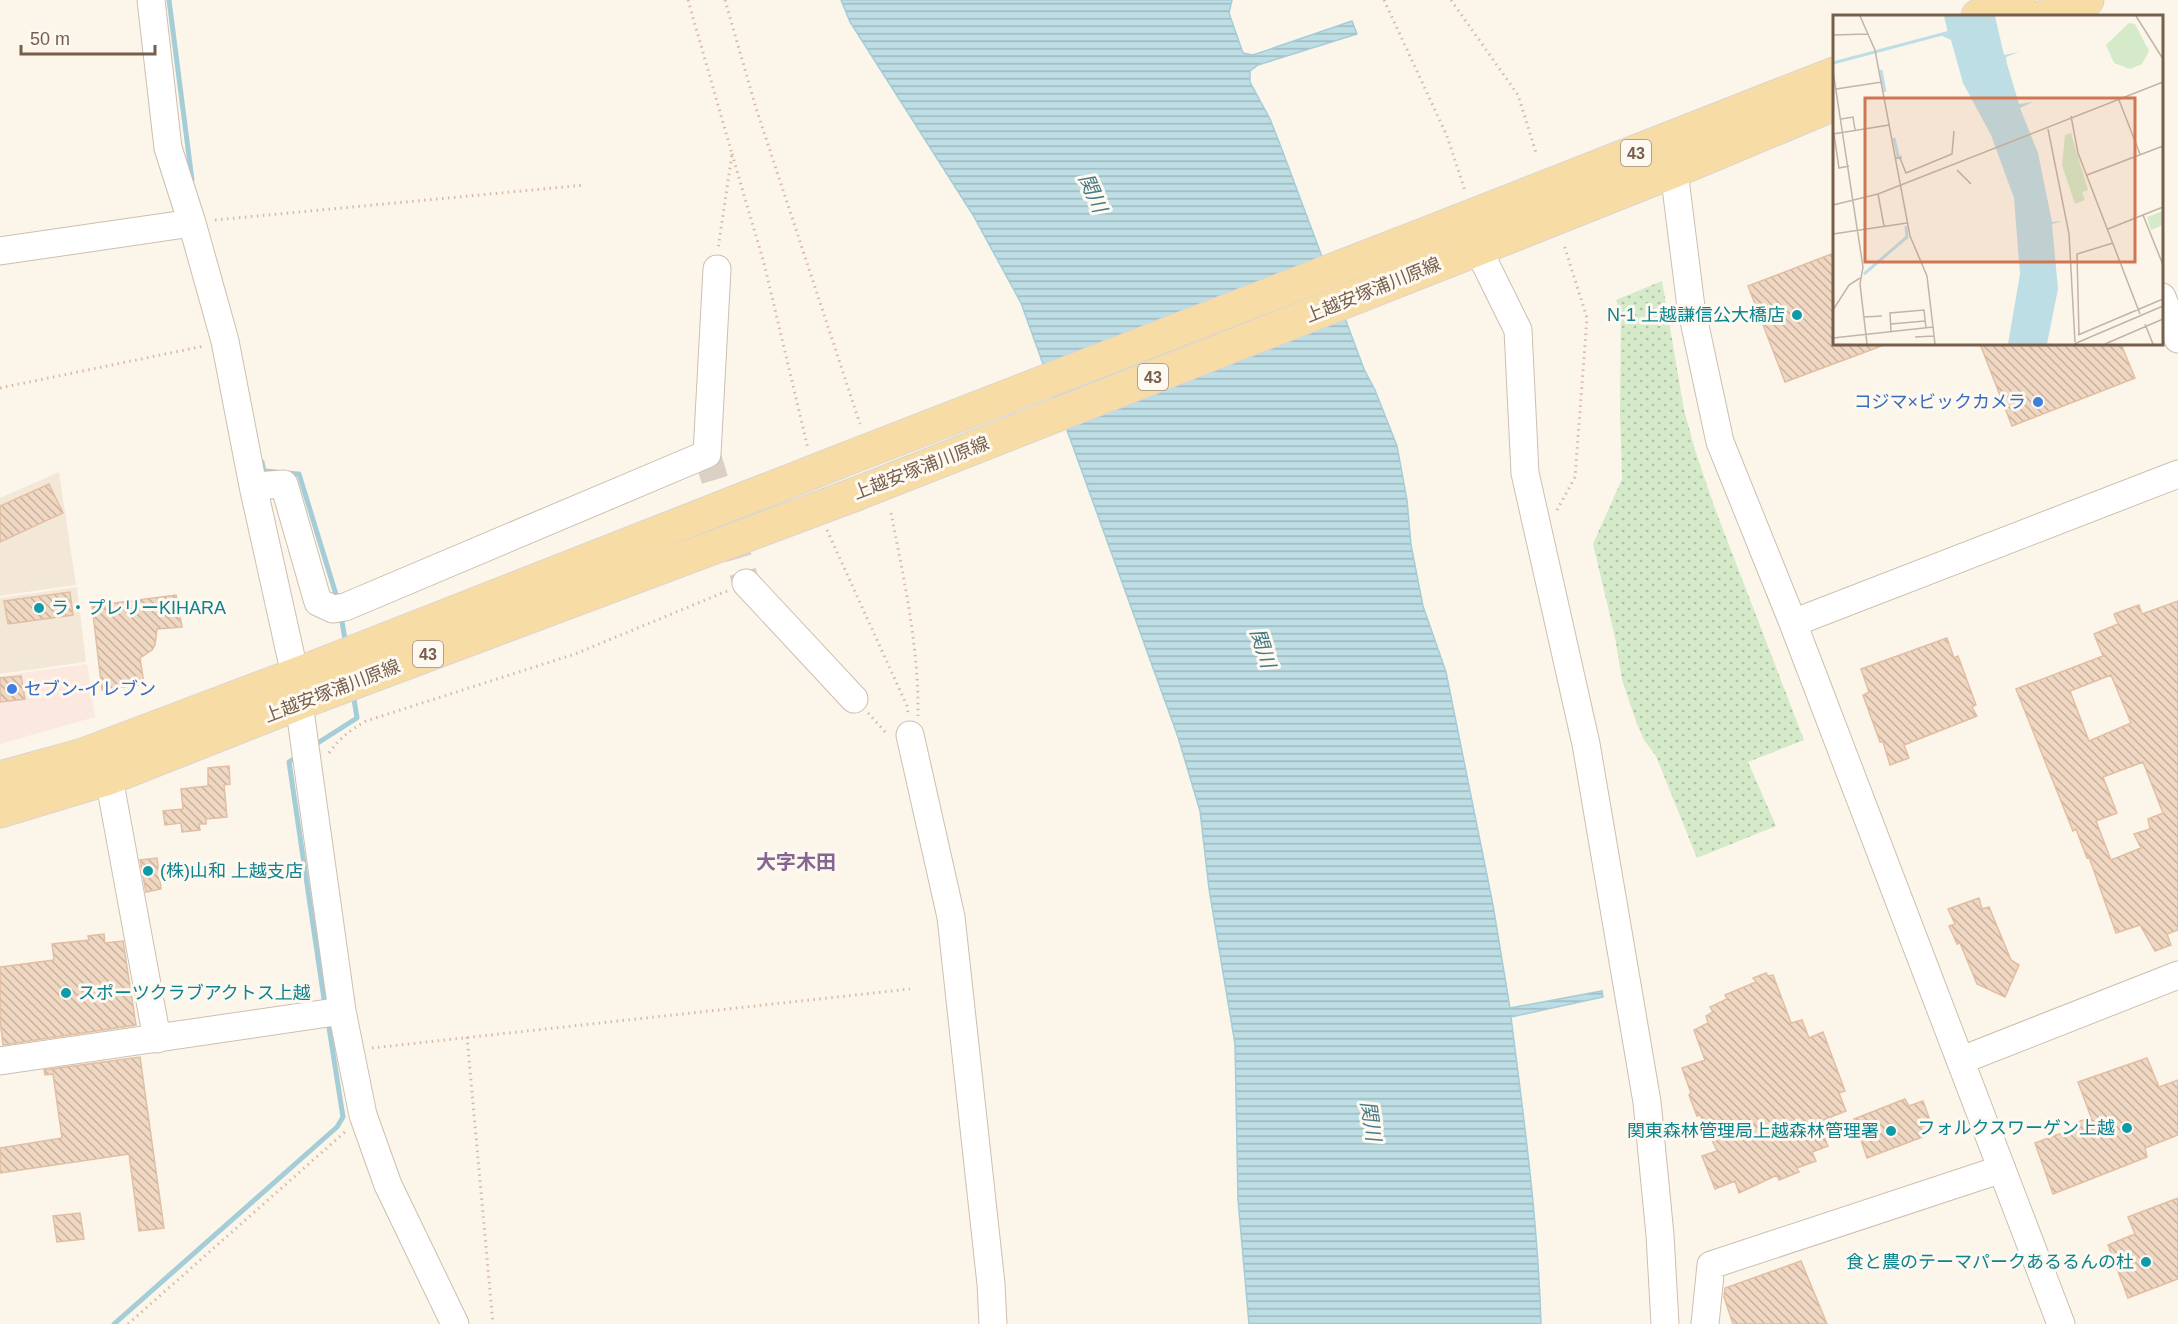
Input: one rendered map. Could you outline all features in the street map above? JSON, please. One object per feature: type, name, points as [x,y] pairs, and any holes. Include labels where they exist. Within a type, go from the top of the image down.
[{"type":"main road","points":[[1980,15],[2019,0]]},
{"type":"main road","points":[[2051,15],[2087,0]]},
{"type":"main road","name":"上越安塚浦川原線","points":[[0,778],[297,689],[856,494],[1464,254],[1670,156],[1833,74]]},
{"type":"main road","name":"上越安塚浦川原線","points":[[0,811],[109,778],[297,689],[813,472],[1473,215],[1833,104]]},
{"type":"street","points":[[151,0],[168,148],[192,223],[225,342],[253,486],[297,689],[342,1011],[363,1115],[388,1185],[455,1324]]},
{"type":"street","points":[[1670,156],[1691,307],[1720,442],[1962,1060],[2061,1324]]},
{"type":"street","points":[[0,251],[192,223]]},
{"type":"street","points":[[1464,254],[1518,330],[1525,473],[1586,744],[1647,1102],[1660,1235],[1665,1324]]},
{"type":"street","points":[[253,486],[284,484],[318,602],[333,609],[345,607],[707,454],[717,269]]},
{"type":"street","points":[[2163,300],[2178,339]]},
{"type":"street","points":[[1792,623],[2178,474]]},
{"type":"street","points":[[746,583],[854,699]]},
{"type":"street","points":[[911,736],[951,917],[990,1272],[993,1324]]},
{"type":"street","points":[[109,778],[157,1039]]},
{"type":"street","points":[[1962,1060],[2178,975]]},
{"type":"street","points":[[0,1061],[342,1011]]},
{"type":"street","points":[[1705,1324],[1711,1265],[2002,1169]]},
{"type":"path","points":[[688,0],[764,263],[813,472]]},
{"type":"path","points":[[724,0],[756,108],[860,424]]},
{"type":"path","points":[[1384,0],[1447,136],[1473,215]]},
{"type":"path","points":[[1451,0],[1518,95],[1537,156]]},
{"type":"path","points":[[717,269],[732,154]]},
{"type":"path","points":[[192,223],[585,185]]},
{"type":"path","points":[[1541,541],[1575,477],[1587,318],[1564,245]]},
{"type":"path","points":[[0,388],[225,342]]},
{"type":"path","points":[[817,508],[908,705],[911,736]]},
{"type":"path","points":[[854,699],[902,749],[917,725],[918,690],[907,596],[891,513]]},
{"type":"path","points":[[328,756],[339,738],[366,722],[575,654],[746,583]]},
{"type":"path","points":[[349,1050],[910,988]]},
{"type":"path","points":[[467,1037],[493,1324]]},
{"type":"path","points":[[128,1324],[363,1115]]},
{"type":"shaded area","points":[[59,472],[76,585],[0,596],[0,498]]},
{"type":"shaded area","points":[[77,587],[86,662],[0,674],[0,598]]},
{"type":"shaded area","points":[[87,664],[95,717],[0,744],[0,676]]},
{"type":"green space","points":[[1662,281],[1684,410],[1695,450],[1714,506],[1804,740],[1748,762],[1776,826],[1697,858],[1656,756],[1644,740],[1637,724],[1622,680],[1615,637],[1593,544],[1622,479],[1621,314],[1616,300]]},
{"type":"water","name":"関川","points":[[841,0],[1232,0],[1229,13],[1243,53],[1253,55],[1352,21],[1357,34],[1258,65],[1250,71],[1250,82],[1270,119],[1364,369],[1375,390],[1397,446],[1407,500],[1411,545],[1423,606],[1446,672],[1493,905],[1510,1008],[1602,991],[1603,997],[1511,1017],[1534,1208],[1541,1324],[1249,1324],[1238,1200],[1235,1044],[1209,889],[1200,811],[1178,737],[1021,303],[973,215],[850,22]]},
{"type":"building","name":"N-1 上越謙信公大橋店","points":[[1833,253],[1833,345],[1884,345],[1785,382],[1748,286]]},
{"type":"building","name":"コジマ×ビックカメラ","points":[[1980,345],[2121,345],[2135,378],[2012,426]]},
{"type":"building","points":[[49,484],[63,513],[0,542],[0,506]]},
{"type":"building","name":"ラ・プレリーKIHARA","points":[[70,592],[73,615],[8,624],[4,601]]},
{"type":"building","points":[[176,595],[182,627],[157,629],[155,645],[152,650],[140,658],[144,684],[102,690],[92,606]]},
{"type":"building","points":[[2178,601],[2178,930],[2167,934],[2171,945],[2155,951],[2140,925],[2116,933],[2089,857],[2087,858],[2076,829],[2073,831],[2016,689],[2103,656],[2094,634],[2118,624],[2114,614],[2139,605],[2142,614]],"holes":[[[2111,675],[2131,723],[2089,741],[2070,691]],[[2143,762],[2163,813],[2148,819],[2150,829],[2134,834],[2141,848],[2111,860],[2096,821],[2117,813],[2103,777]]]},
{"type":"building","points":[[1947,638],[1954,658],[1958,656],[1976,705],[1972,707],[1977,716],[1904,745],[1909,758],[1890,765],[1863,695],[1869,692],[1861,669]]},
{"type":"building","name":"セブン-イレブン","points":[[21,676],[25,699],[0,702],[0,678]]},
{"type":"building","points":[[229,766],[230,784],[224,785],[227,817],[206,819],[206,824],[199,824],[200,830],[182,832],[181,823],[165,825],[163,811],[183,809],[181,789],[208,786],[208,768]]},
{"type":"building","name":"(株)山和 上越支店","points":[[157,858],[161,889],[146,892],[140,860]]},
{"type":"building","points":[[1979,898],[1982,909],[1989,907],[2011,960],[2019,965],[2005,997],[1977,984],[1960,943],[1957,944],[1949,926],[1955,924],[1948,909]]},
{"type":"building","name":"スポーツクラブアクトス上越","points":[[104,934],[105,943],[123,941],[136,1025],[3,1045],[0,1020],[0,967],[54,960],[52,944],[89,940],[88,936]]},
{"type":"building","points":[[1766,973],[1768,976],[1773,975],[1791,1023],[1802,1020],[1809,1038],[1823,1032],[1845,1091],[1839,1093],[1846,1111],[1818,1122],[1828,1146],[1812,1152],[1816,1161],[1797,1168],[1799,1172],[1779,1180],[1777,1175],[1739,1193],[1735,1181],[1715,1189],[1702,1156],[1717,1151],[1700,1115],[1697,1116],[1682,1068],[1705,1060],[1694,1030],[1708,1023],[1706,1016],[1713,1012],[1710,1007],[1727,999],[1725,995],[1756,982],[1753,978]]},
{"type":"building","points":[[140,1057],[164,1228],[139,1231],[129,1154],[0,1173],[0,1148],[62,1138],[53,1074],[45,1075],[44,1070]]},
{"type":"building","name":"フォルクスワーゲン上越","points":[[2147,1058],[2159,1087],[2178,1080],[2178,1135],[2145,1148],[2147,1157],[2053,1194],[2035,1143],[2081,1126],[2078,1122],[2091,1117],[2078,1082]]},
{"type":"building","name":"関東森林管理局上越森林管理署","points":[[1905,1099],[1909,1106],[1923,1101],[1931,1123],[1921,1127],[1925,1136],[1867,1158],[1854,1119]]},
{"type":"building","name":"食と農のテーマパークあるるんの杜","points":[[2178,1198],[2178,1279],[2128,1298],[2108,1245],[2135,1234],[2128,1217]]},
{"type":"building","points":[[80,1213],[84,1239],[57,1242],[53,1216]]},
{"type":"building","points":[[1801,1261],[1827,1324],[1733,1324],[1724,1297],[1725,1288]]},
{"type":"waterway","points":[[169,0],[192,180]]},
{"type":"waterway","points":[[262,462],[264,471],[276,472]]},
{"type":"waterway","points":[[285,473],[299,474],[338,601]]},
{"type":"waterway","points":[[341,616],[346,645]]},
{"type":"waterway","points":[[313,746],[357,718],[353,693]]},
{"type":"waterway","points":[[298,756],[289,762],[325,1006]]},
{"type":"waterway","points":[[114,1324],[337,1127],[343,1117],[328,1021]]},
{"type":"tunnel","points":[[707,454],[746,583]]},
{"type":"place","name":"N-1 上越謙信公大橋店","points":[[1797,315]]},
{"type":"place","name":"コジマ×ビックカメラ","points":[[2038,402]]},
{"type":"place","name":"ラ・プレリーKIHARA","points":[[39,608]]},
{"type":"place","name":"セブン-イレブン","points":[[12,689]]},
{"type":"place","name":"(株)山和 上越支店","points":[[148,871]]},
{"type":"place","name":"スポーツクラブアクトス上越","points":[[66,993]]},
{"type":"place","name":"フォルクスワーゲン上越","points":[[2127,1128]]},
{"type":"place","name":"関東森林管理局上越森林管理署","points":[[1891,1131]]},
{"type":"place","name":"食と農のテーマパークあるるんの杜","points":[[2146,1262]]},
{"type":"district","name":"大字木田","points":[[796,862]]}]
